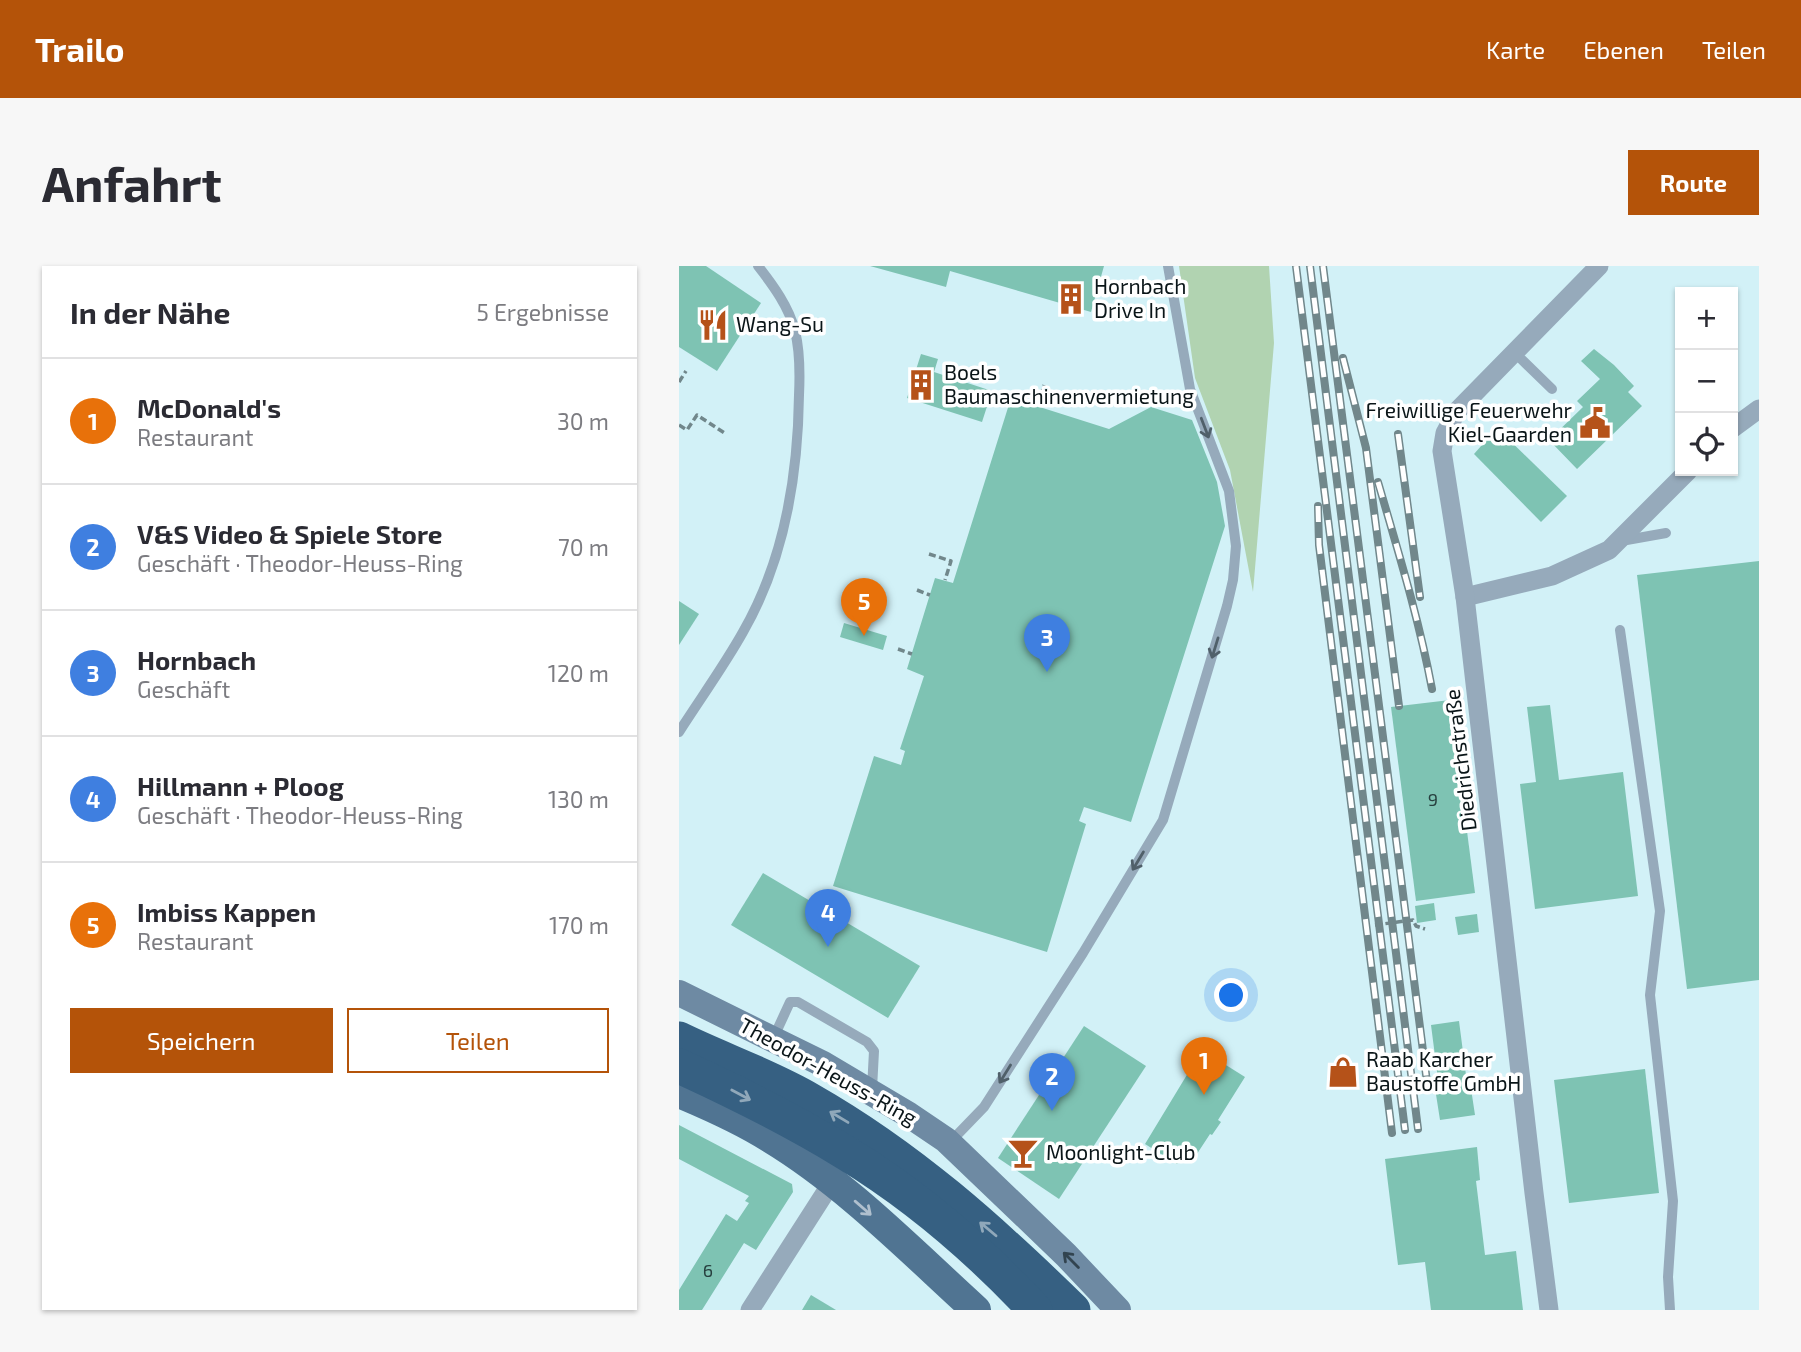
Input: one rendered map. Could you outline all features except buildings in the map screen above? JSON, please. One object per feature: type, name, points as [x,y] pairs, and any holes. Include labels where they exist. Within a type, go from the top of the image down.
[{"type":"highway","points":[[679,1021],[687,1052],[787,1119],[846,1153],[895,1186],[977,1254],[1035,1310]]},
{"type":"highway","name":"Theodor-Heuss-Ring","points":[[687,1052],[808,1098],[873,1138],[911,1165],[995,1234],[1073,1310]]},
{"type":"highway","points":[[770,1137],[895,1186]]},
{"type":"main road","name":"Theodor-Heuss-Ring","points":[[679,993],[823,1064],[946,1140],[1066,1255],[1118,1310]]},
{"type":"main road","points":[[679,1093],[770,1137],[832,1182],[976,1310]]},
{"type":"street","name":"Diedrichstraße","points":[[1549,1310],[1465,597],[1442,451],[1445,433],[1457,411],[1599,266]]},
{"type":"street","points":[[1738,424],[1759,409]]},
{"type":"street","points":[[1465,597],[1552,576],[1609,550],[1683,476]]},
{"type":"street","points":[[750,1310],[832,1182]]},
{"type":"lane","points":[[679,732],[743,632],[765,585],[792,491],[799,392],[795,330],[776,289],[758,266]]},
{"type":"lane","points":[[946,1140],[956,1136],[984,1107],[1083,953],[1163,820],[1227,606],[1236,546],[1229,491],[1190,389],[1168,266]]},
{"type":"lane","points":[[1514,352],[1552,389]]},
{"type":"lane","points":[[1616,542],[1666,533]]},
{"type":"lane","points":[[1620,630],[1660,911],[1650,995],[1672,1201],[1668,1277],[1670,1310]]},
{"type":"lane","points":[[773,1040],[790,1002],[798,1002],[867,1042],[874,1051],[871,1093]]},
{"type":"path","points":[[679,383],[686,371]]},
{"type":"path","points":[[1038,406],[1044,385]]},
{"type":"path","points":[[679,425],[687,430],[697,415],[726,434]]},
{"type":"path","points":[[929,554],[951,561],[945,580]]},
{"type":"path","points":[[917,590],[930,595]]},
{"type":"path","points":[[898,649],[912,654]]},
{"type":"path","points":[[1375,925],[1413,920],[1416,926],[1425,929]]},
{"type":"green space","points":[[1179,266],[1269,266],[1274,343],[1253,592],[1230,470],[1195,378]]},
{"type":"railway","points":[[1296,266],[1405,1130]]},
{"type":"railway","points":[[1310,266],[1418,1129]]},
{"type":"railway","points":[[1323,266],[1428,1090]]},
{"type":"railway","points":[[1343,358],[1366,448],[1399,706]]},
{"type":"railway","points":[[1398,434],[1420,597]]},
{"type":"railway","points":[[1378,482],[1414,611],[1432,689]]},
{"type":"railway","points":[[1318,506],[1319,545],[1392,1133]]},
{"type":"place","name":"Hornbach Drive In","points":[[1071,299]]},
{"type":"place","name":"Wang-Su","points":[[713,325]]},
{"type":"place","name":"Boels Baumaschinenvermietung","points":[[921,385]]},
{"type":"place","name":"Freiwillige Feuerwehr Kiel-Gaarden","points":[[1595,423]]},
{"type":"place","name":"Imbiss Kappen","points":[[864,636]]},
{"type":"place","name":"Hornbach","points":[[1047,672]]},
{"type":"place","name":"Hillmann + Ploog","points":[[828,947]]},
{"type":"place","name":"Raab Karcher Baustoffe GmbH","points":[[1343,1072]]},
{"type":"place","name":"McDonald's","points":[[1204,1095]]},
{"type":"place","name":"V&S Video & Spiele Store","points":[[1052,1111]]},
{"type":"place","name":"Moonlight-Club","points":[[1023,1153]]}]
